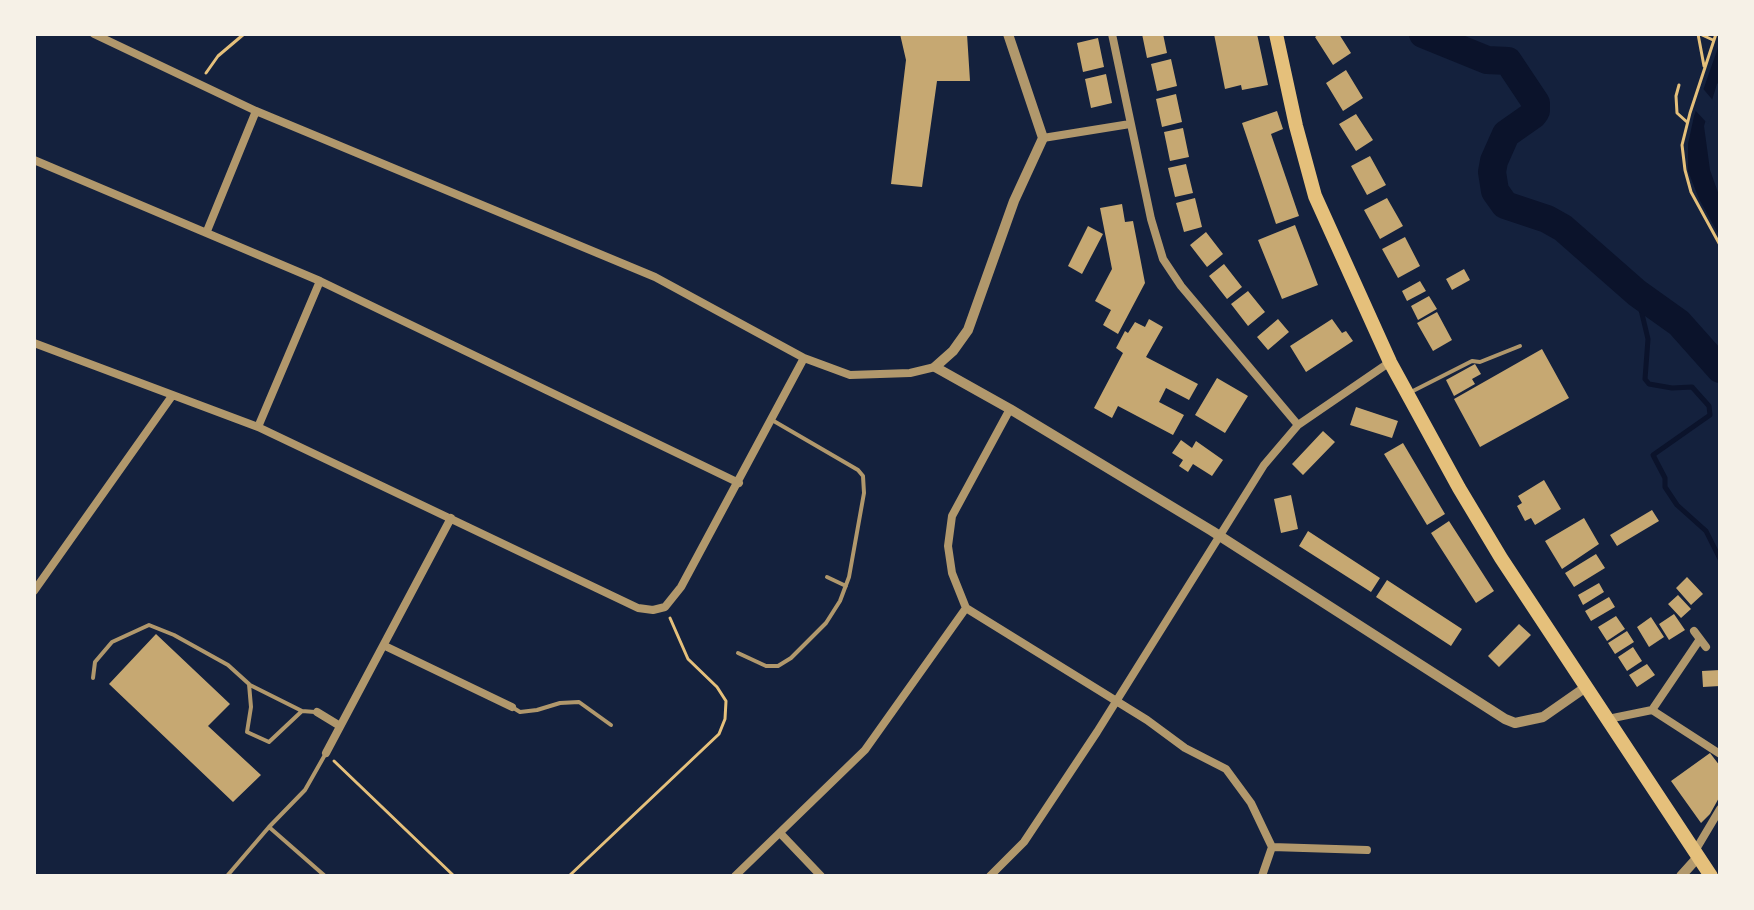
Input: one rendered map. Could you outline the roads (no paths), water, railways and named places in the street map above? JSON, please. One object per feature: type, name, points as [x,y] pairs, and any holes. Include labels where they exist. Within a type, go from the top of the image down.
[{"type":"main road","points":[[1276,34],[1315,196],[1390,362],[1501,558],[1711,876]]},
{"type":"street","points":[[94,34],[256,111],[655,277],[804,358],[850,375],[910,373],[935,367],[953,351],[968,330],[1014,201],[1043,138],[1008,34]]},
{"type":"street","points":[[1112,34],[1163,259],[1181,286],[1298,425]]},
{"type":"street","points":[[207,231],[256,111]]},
{"type":"street","points":[[1043,138],[1130,124]]},
{"type":"street","points":[[34,160],[320,281],[739,483]]},
{"type":"street","points":[[258,427],[320,281]]},
{"type":"street","points":[[34,343],[258,427],[638,608],[653,610],[665,607],[681,587],[804,358]]},
{"type":"street","points":[[990,876],[1024,842],[1264,465],[1298,425],[1390,362]]},
{"type":"street","points":[[935,367],[1219,536],[1515,723],[1543,717],[1586,687]]},
{"type":"street","points":[[34,591],[172,396]]},
{"type":"street","points":[[1010,409],[952,516],[948,546],[952,573],[966,608],[1185,748],[1226,769],[1251,803],[1272,847],[1262,876]]},
{"type":"street","points":[[326,753],[451,518]]},
{"type":"street","points":[[735,876],[865,750],[966,608]]},
{"type":"street","points":[[1652,710],[1697,635],[1706,647]]},
{"type":"street","points":[[385,646],[512,707]]},
{"type":"street","points":[[1607,720],[1652,710],[1720,754]]},
{"type":"street","points":[[317,712],[340,726]]},
{"type":"street","points":[[1681,876],[1697,854],[1720,809]]},
{"type":"street","points":[[780,833],[821,876]]},
{"type":"street","points":[[1272,847],[1367,850]]},
{"type":"lane","points":[[1408,394],[1472,361],[1480,362],[1520,346]]},
{"type":"lane","points":[[738,653],[766,666],[785,663],[826,623],[846,586],[864,493],[863,476],[851,465],[772,420]]},
{"type":"lane","points":[[827,577],[846,586]]},
{"type":"lane","points":[[93,678],[95,662],[112,642],[149,625],[228,665],[249,684],[302,711],[317,712]]},
{"type":"lane","points":[[249,684],[251,707],[247,732],[269,742],[302,711]]},
{"type":"lane","points":[[512,707],[520,712],[579,702],[611,725]]},
{"type":"lane","points":[[227,876],[305,790],[326,753]]},
{"type":"lane","points":[[269,827],[325,876]]},
{"type":"water","points":[[1720,42],[1720,81],[1704,126],[1710,170],[1720,198],[1720,237],[1688,171],[1688,144],[1694,116]]},
{"type":"waterway","points":[[1423,34],[1487,60],[1508,61],[1536,103],[1533,115],[1506,134],[1494,161],[1495,191],[1505,205],[1547,219],[1563,228],[1637,293],[1679,323],[1720,369]]},
{"type":"waterway","points":[[1637,293],[1648,339],[1645,379],[1649,384],[1672,388],[1692,387],[1709,406],[1710,415],[1653,455],[1665,478],[1665,487],[1677,505],[1706,531],[1720,559]]}]
